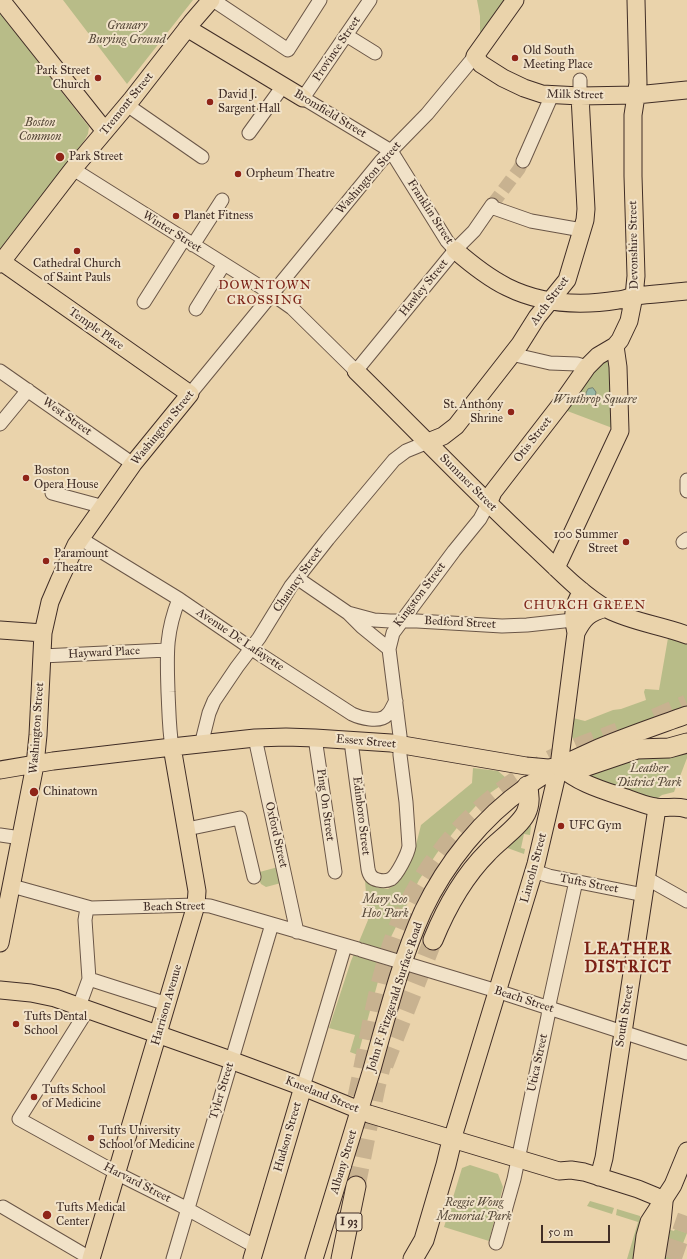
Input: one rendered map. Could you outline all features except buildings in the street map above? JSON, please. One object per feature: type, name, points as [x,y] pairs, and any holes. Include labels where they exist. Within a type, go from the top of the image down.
[{"type":"highway","points":[[559,766],[568,769],[581,768],[637,749],[663,749],[687,743]]},
{"type":"highway","points":[[432,940],[452,900],[464,881],[487,853],[518,823],[526,813],[529,795],[527,786]]},
{"type":"highway","points":[[423,1259],[424,1240],[452,1140]]},
{"type":"highway","name":"I 93","points":[[341,1259],[356,1186]]},
{"type":"highway","points":[[655,1259],[661,1222],[662,1202]]},
{"type":"highway","points":[[413,1259],[424,1240]]},
{"type":"main road","points":[[1,0],[105,132]]},
{"type":"main road","name":"Tremont Street","points":[[1,263],[73,169],[127,105],[187,28],[212,0]]},
{"type":"main road","name":"Washington Street","points":[[475,56],[515,0]]},
{"type":"main road","name":"Devonshire Street","points":[[615,346],[620,340],[629,321],[636,276],[633,127],[638,84],[636,0]]},
{"type":"main road","name":"Bromfield Street","points":[[187,28],[303,98]]},
{"type":"main road","name":"Milk Street","points":[[475,56],[481,64],[514,84],[533,92],[552,95],[580,88],[636,95],[687,90]]},
{"type":"main road","name":"Arch Street","points":[[428,442],[443,436],[452,430],[520,344],[537,317],[567,280],[586,214],[580,88]]},
{"type":"main road","name":"Franklin Street","points":[[451,246],[504,286],[521,293],[550,300],[581,304],[618,300],[634,296],[687,291]]},
{"type":"main road","name":"Temple Place","points":[[1,263],[190,394]]},
{"type":"main road","name":"Franklin Street","points":[[562,287],[581,292],[634,296]]},
{"type":"main road","points":[[556,568],[620,431],[618,367],[615,346]]},
{"type":"main road","name":"Otis Street","points":[[488,504],[493,492],[561,404],[587,367],[598,356],[615,346]]},
{"type":"main road","name":"Summer Street","points":[[356,371],[488,504],[582,591],[606,608],[629,618],[687,635]]},
{"type":"main road","name":"Washington Street","points":[[0,943],[4,905],[12,886],[36,765],[43,633],[50,602],[76,545],[134,464],[190,394]]},
{"type":"main road","name":"Lincoln Street","points":[[452,1140],[534,871],[559,766],[574,626],[573,611],[582,591]]},
{"type":"main road","points":[[574,626],[589,615],[606,608]]},
{"type":"main road","points":[[0,630],[43,633]]},
{"type":"main road","name":"John F. Fitzgerald Surface Road","points":[[359,1111],[403,963],[424,910],[450,865],[483,825],[503,805],[527,786],[559,766],[602,747],[687,715]]},
{"type":"main road","name":"Essex Street","points":[[0,770],[53,761],[255,738],[315,738],[353,740],[400,745],[501,763],[540,768],[559,766]]},
{"type":"main road","name":"Harrison Avenue","points":[[91,1258],[196,905],[197,892],[172,747]]},
{"type":"main road","points":[[501,763],[517,771],[523,777],[527,786]]},
{"type":"main road","points":[[559,766],[571,776],[588,785],[657,808],[674,806],[687,808]]},
{"type":"main road","name":"South Street","points":[[599,1177],[604,1158],[657,808]]},
{"type":"main road","name":"Kneeland Street","points":[[0,990],[44,995],[232,1060],[359,1111],[559,1171],[576,1171],[599,1177],[644,1191],[655,1196],[662,1202]]},
{"type":"main road","name":"Kneeland Street","points":[[0,1000],[84,1008]]},
{"type":"main road","name":"Hudson Street","points":[[254,1253],[302,1087]]},
{"type":"main road","name":"Albany Street","points":[[314,1259],[359,1111]]},
{"type":"main road","points":[[642,1259],[644,1241],[649,1224],[677,1177],[687,1151]]},
{"type":"main road","name":"Kneeland Street","points":[[559,1171],[569,1179],[582,1184],[649,1203],[662,1202]]},
{"type":"street","points":[[212,0],[288,50],[320,0]]},
{"type":"street","name":"Province Street","points":[[303,98],[370,0]]},
{"type":"street","points":[[346,35],[375,54]]},
{"type":"street","name":"Washington Street","points":[[190,394],[381,161],[427,114],[475,56]]},
{"type":"street","points":[[249,134],[282,86]]},
{"type":"street","points":[[523,161],[552,95]]},
{"type":"street","name":"Bromfield Street","points":[[303,98],[391,151]]},
{"type":"street","points":[[127,105],[202,157]]},
{"type":"street","name":"Franklin Street","points":[[391,151],[451,246]]},
{"type":"street","name":"Winter Street","points":[[73,169],[272,294]]},
{"type":"street","points":[[144,302],[188,242],[222,200]]},
{"type":"street","name":"Hawley Street","points":[[356,371],[438,272],[451,246],[474,231],[492,206],[531,221],[582,230]]},
{"type":"street","points":[[196,309],[224,264]]},
{"type":"street","name":"Summer Street","points":[[272,294],[292,308],[356,371]]},
{"type":"street","points":[[512,354],[550,363],[577,364],[587,367]]},
{"type":"street","name":"West Street","points":[[0,371],[134,464]]},
{"type":"street","points":[[0,424],[28,390]]},
{"type":"street","name":"Chauncy Street","points":[[200,745],[214,701],[297,578],[328,538],[394,460],[406,451],[428,442]]},
{"type":"street","points":[[687,480],[687,490]]},
{"type":"street","points":[[52,494],[104,506]]},
{"type":"street","name":"Kingston Street","points":[[385,881],[392,878],[396,874],[408,852],[409,846],[396,701],[389,649],[392,633],[480,519],[488,504]]},
{"type":"street","name":"Avenue De Lafayette","points":[[81,538],[179,599],[352,714],[370,719],[384,717],[396,701]]},
{"type":"street","name":"Bedford Street","points":[[297,578],[348,613],[362,627],[389,649]]},
{"type":"street","points":[[172,747],[170,733],[167,650],[171,622],[179,599]]},
{"type":"street","name":"Bedford Street","points":[[348,613],[374,620],[400,622],[418,621],[502,626],[574,626]]},
{"type":"street","name":"Hayward Place","points":[[42,656],[167,650]]},
{"type":"street","name":"Oxford Street","points":[[255,738],[297,932]]},
{"type":"street","name":"Ping On Street","points":[[315,738],[335,872]]},
{"type":"street","name":"Edinboro Street","points":[[353,740],[352,749],[368,869],[370,875],[375,879],[385,881]]},
{"type":"street","points":[[187,830],[240,818],[254,877]]},
{"type":"street","points":[[0,835],[21,838]]},
{"type":"street","name":"Tufts Street","points":[[534,871],[644,895]]},
{"type":"street","points":[[646,878],[687,901]]},
{"type":"street","name":"Utica Street","points":[[496,1243],[518,1159],[576,881]]},
{"type":"street","name":"Beach Street","points":[[12,886],[87,908],[196,905],[210,906],[497,991],[687,1053]]},
{"type":"street","points":[[84,1008],[81,1000],[89,979],[85,920],[87,908]]},
{"type":"street","name":"Tyler Street","points":[[173,1259],[272,924]]},
{"type":"street","name":"Hudson Street","points":[[302,1087],[345,946]]},
{"type":"street","points":[[89,979],[167,1004]]},
{"type":"street","name":"Harvard Street","points":[[84,1008],[19,1119],[249,1244],[254,1253]]},
{"type":"street","points":[[3,1207],[91,1258]]},
{"type":"green space","name":"Granary Burying Ground","points":[[63,0],[193,0],[127,84]]},
{"type":"green space","points":[[477,0],[510,0],[480,40],[480,16]]},
{"type":"green space","name":"Boston Common","points":[[0,13],[89,127],[88,134],[84,141],[0,249]]},
{"type":"green space","name":"Winthrop Square","points":[[608,359],[612,361],[615,429],[562,409],[598,363]]},
{"type":"green space","points":[[668,638],[687,643],[687,706],[585,743],[580,744],[574,741],[571,734],[573,718],[585,721],[613,710],[621,709],[646,700],[644,692],[645,689],[659,690]]},
{"type":"green space","name":"Leather District Park","points":[[687,748],[687,758],[674,792],[662,795],[654,801],[589,777],[588,772],[634,755]]},
{"type":"green space","name":"Mary Soo Hoo Park","points":[[473,768],[498,771],[505,777],[503,784],[483,798],[464,819],[437,853],[419,880],[389,941],[358,1055],[350,1052],[355,1035],[329,1028],[351,961],[368,920],[365,880],[376,887],[388,889],[396,884],[414,853],[421,825],[472,783]]},
{"type":"green space","points":[[526,824],[531,826],[530,835],[524,834],[521,848],[525,849],[524,854],[502,846]]},
{"type":"green space","points":[[278,867],[281,883],[266,887],[261,884],[256,873]]},
{"type":"green space","name":"Reggie Wong Memorial Park","points":[[470,1165],[498,1174],[503,1187],[489,1241],[444,1227],[462,1168]]},
{"type":"green space","points":[[590,1201],[614,1208],[612,1214],[587,1206]]},
{"type":"green space","points":[[617,1209],[640,1216],[640,1219],[644,1221],[637,1259],[627,1259],[638,1222],[616,1215]]},
{"type":"green space","points":[[679,1215],[687,1220],[687,1230],[676,1226]]},
{"type":"green space","points":[[667,1229],[674,1231],[675,1229],[687,1233],[677,1259],[662,1259]]},
{"type":"shaded area","points":[[593,388],[596,392],[594,398],[587,402],[586,392],[588,389]]},
{"type":"tunnel","points":[[492,205],[519,169],[523,161]]},
{"type":"tunnel","points":[[655,718],[687,704]]},
{"type":"tunnel","points":[[357,1097],[377,997],[394,938],[405,910],[419,884],[436,859],[454,835],[475,813],[522,776],[548,761],[582,745],[618,732]]},
{"type":"tunnel","points":[[384,1065],[433,940]]},
{"type":"tunnel","points":[[356,1186],[376,1087],[385,1052]]},
{"type":"tunnel","points":[[672,1259],[687,1216]]},
{"type":"place","name":"Old South Meeting Place","points":[[515,58]]},
{"type":"place","name":"Park Street Church","points":[[98,78]]},
{"type":"place","name":"David J. Sargent Hall","points":[[210,102]]},
{"type":"place","name":"Park Street","points":[[60,157]]},
{"type":"place","name":"Orpheum Theatre","points":[[238,174]]},
{"type":"place","name":"Planet Fitness","points":[[176,216]]},
{"type":"place","name":"Cathedral Church of Saint Pauls","points":[[77,251]]},
{"type":"place","name":"St. Anthony Shrine","points":[[511,412]]},
{"type":"place","name":"Boston Opera House","points":[[26,478]]},
{"type":"place","name":"100 Summer Street","points":[[626,542]]},
{"type":"place","name":"Paramount Theatre","points":[[46,561]]},
{"type":"place","name":"Chinatown","points":[[34,792]]},
{"type":"place","name":"UFC Gym","points":[[561,826]]},
{"type":"place","name":"Tufts Dental School","points":[[16,1024]]},
{"type":"place","name":"Tufts School of Medicine","points":[[34,1097]]},
{"type":"place","name":"Tufts University School of Medicine","points":[[91,1138]]},
{"type":"place","name":"Tufts Medical Center","points":[[47,1215]]},
{"type":"district","name":"DOWNTOWN CROSSING","points":[[265,294]]},
{"type":"district","name":"CHURCH GREEN","points":[[585,606]]},
{"type":"district","name":"LEATHER DISTRICT","points":[[628,959]]}]
